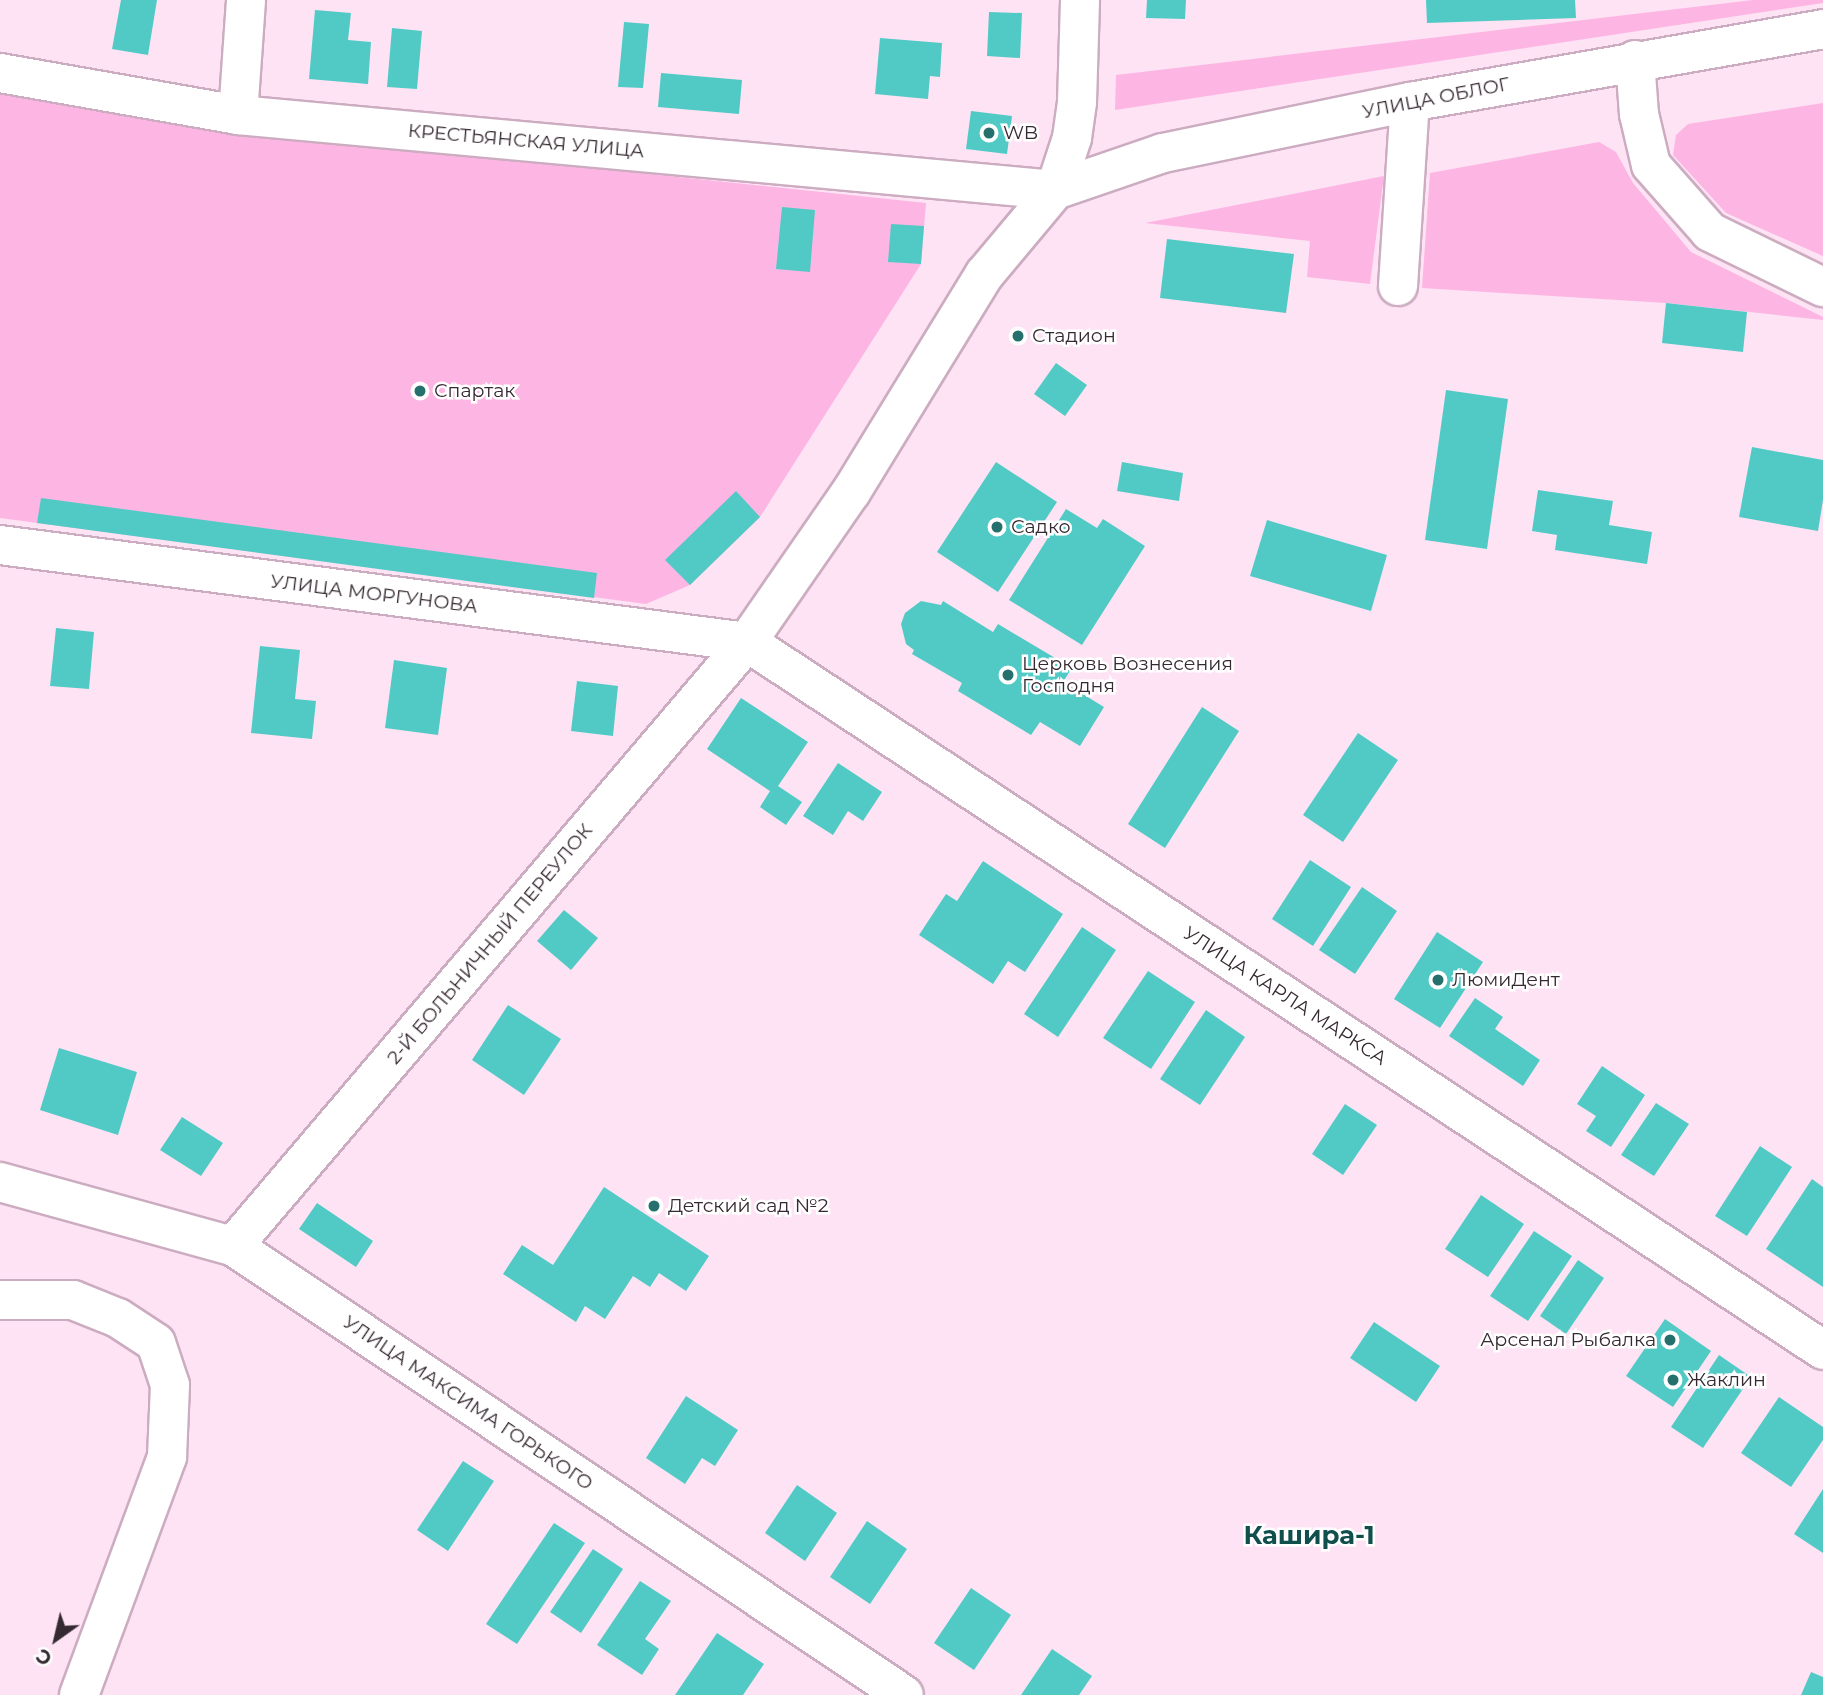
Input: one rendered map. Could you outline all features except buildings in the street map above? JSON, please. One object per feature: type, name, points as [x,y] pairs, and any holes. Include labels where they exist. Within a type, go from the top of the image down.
[{"type":"street","points":[[238,115],[246,0]]},
{"type":"street","points":[[1055,190],[1072,138],[1077,102],[1080,0]]},
{"type":"street","name":"УЛИЦА ОБЛОГ","points":[[1055,190],[1163,153],[1410,102],[1635,60],[1823,29]]},
{"type":"street","points":[[1635,60],[1639,114],[1651,165],[1710,232],[1823,288]]},
{"type":"street","name":"КРЕСТЬЯНСКАЯ УЛИЦА","points":[[0,73],[238,115],[1055,190]]},
{"type":"street","points":[[1398,286],[1410,102]]},
{"type":"street","name":"2-Й БОЛЬНИЧНЫЙ ПЕРЕУЛОК","points":[[233,1246],[747,642],[852,492],[984,275],[1055,190]]},
{"type":"street","name":"УЛИЦА МОРГУНОВА","points":[[0,545],[747,642]]},
{"type":"street","name":"УЛИЦА КАРЛА МАРКСА","points":[[747,642],[1823,1350]]},
{"type":"street","name":"УЛИЦА МАКСИМА ГОРЬКОГО","points":[[0,1182],[233,1246],[904,1695]]},
{"type":"street","points":[[0,1300],[73,1300],[118,1318],[156,1343],[170,1385],[167,1457],[79,1695]]},
{"type":"shaded area","points":[[1753,0],[1823,0],[1823,3],[1115,110],[1116,75]]},
{"type":"shaded area","name":"Спартак","points":[[0,91],[238,131],[926,203],[921,264],[760,517],[690,585],[646,604],[0,518]]},
{"type":"shaded area","points":[[1823,103],[1823,256],[1726,213],[1673,155],[1676,135],[1688,124]]},
{"type":"shaded area","points":[[1599,142],[1616,152],[1633,183],[1691,252],[1823,317],[1823,320],[1666,303],[1422,288],[1430,173]]},
{"type":"shaded area","points":[[1384,176],[1370,284],[1307,277],[1310,241],[1145,223]]},
{"type":"place","name":"WB","points":[[989,133]]},
{"type":"place","name":"Стадион","points":[[1018,336]]},
{"type":"place","name":"Спартак","points":[[420,391]]},
{"type":"place","name":"Садко","points":[[997,527]]},
{"type":"place","name":"Церковь Вознесения Господня","points":[[1008,675]]},
{"type":"place","name":"ЛюмиДент","points":[[1438,980]]},
{"type":"place","name":"Детский сад №2","points":[[654,1206]]},
{"type":"place","name":"Арсенал Рыбалка","points":[[1670,1340]]},
{"type":"place","name":"Жаклин","points":[[1673,1380]]},
{"type":"district","name":"Кашира-1","points":[[1309,1536]]}]
